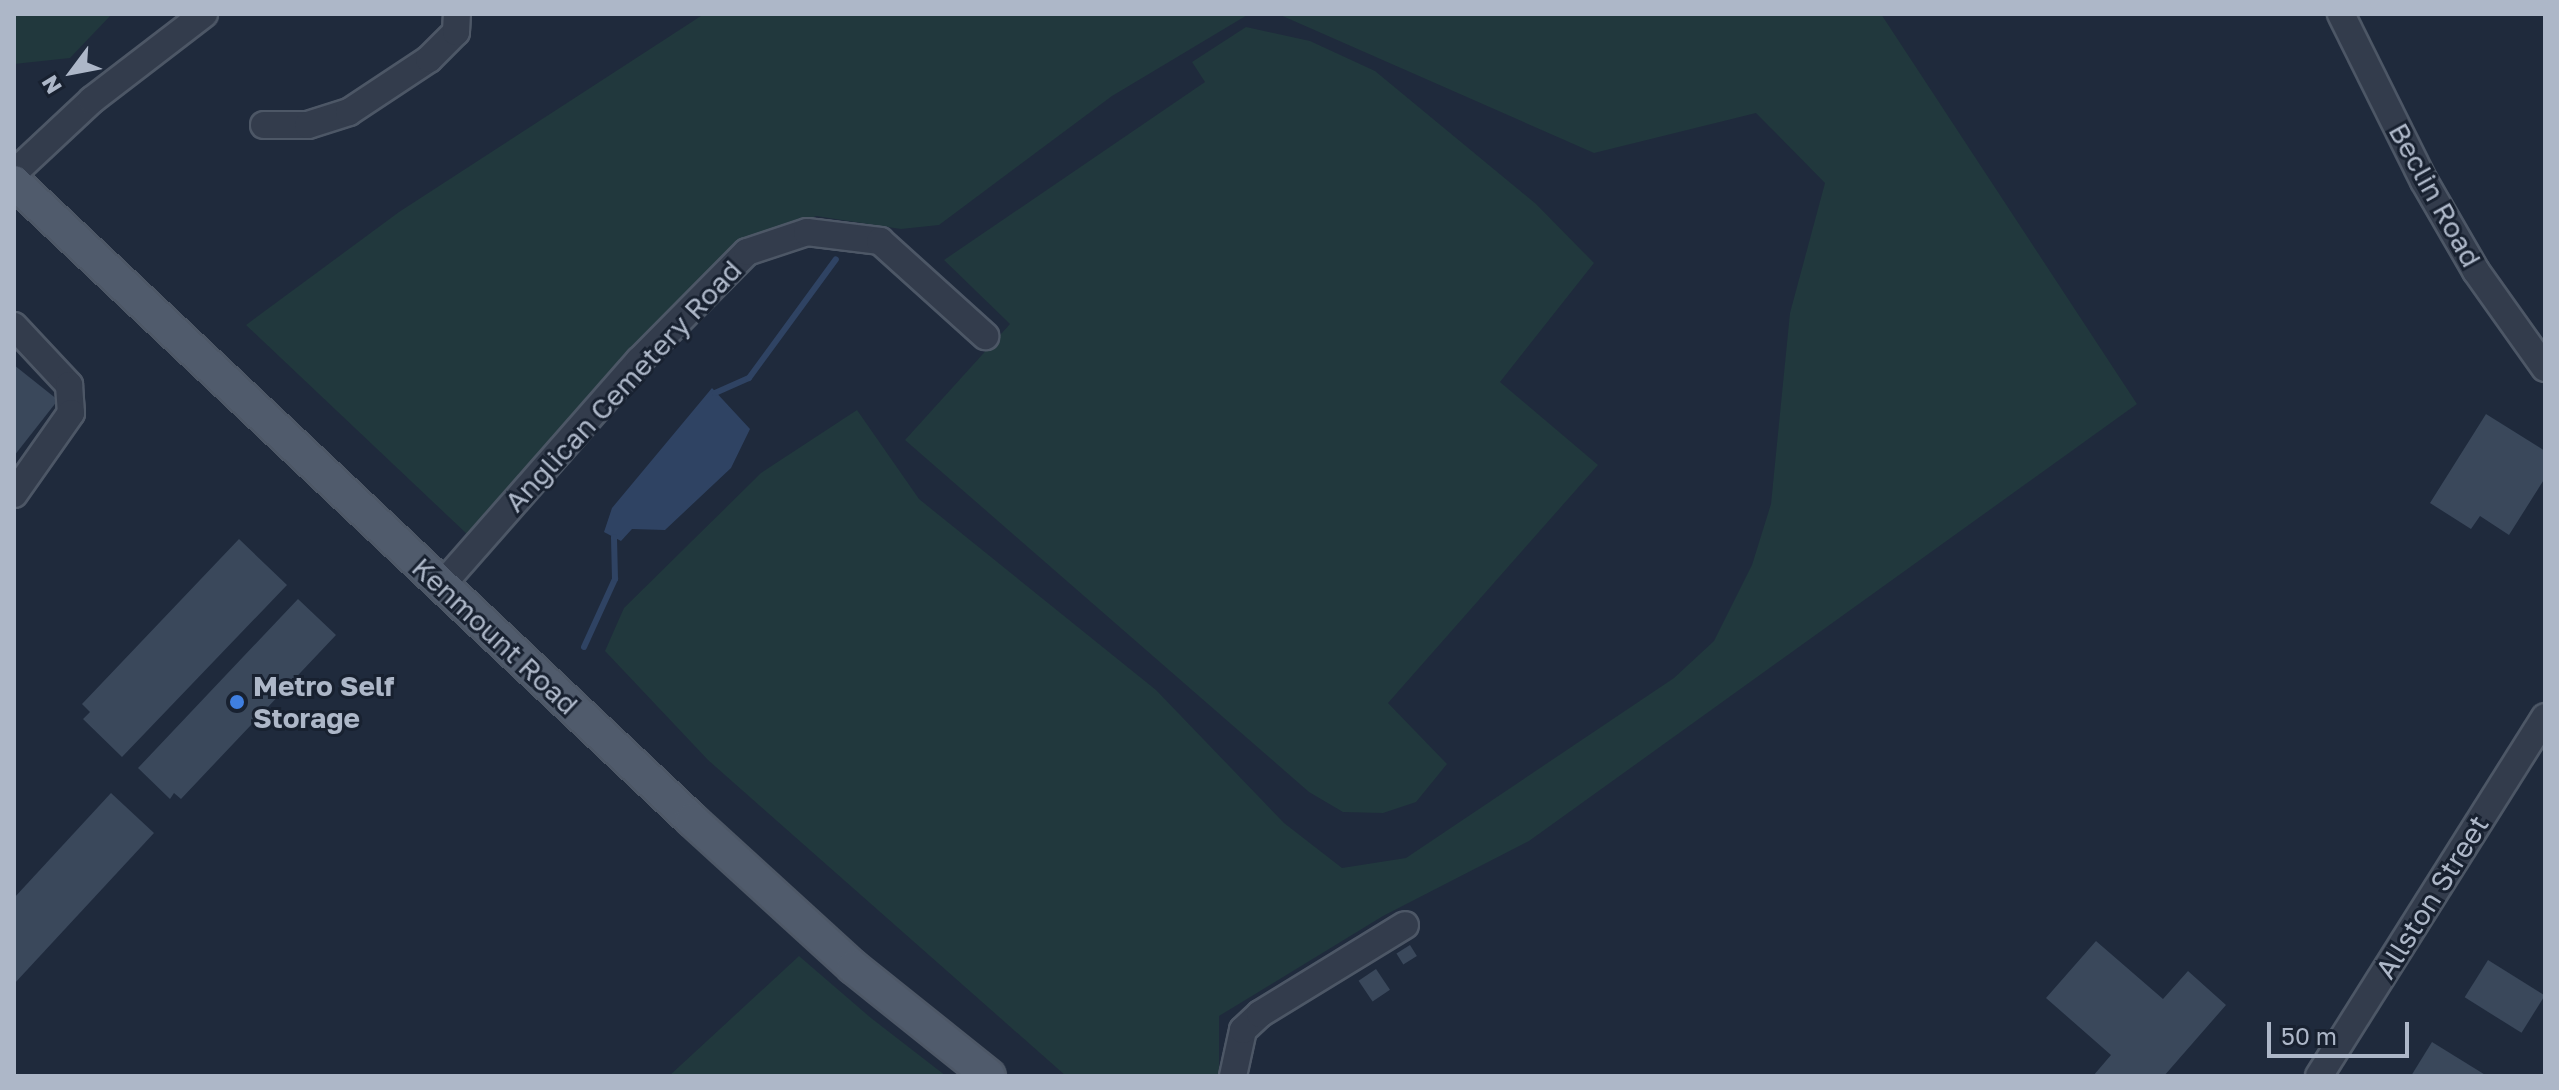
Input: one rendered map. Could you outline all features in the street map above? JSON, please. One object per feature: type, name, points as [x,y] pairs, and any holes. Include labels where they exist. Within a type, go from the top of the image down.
[{"type":"main road","name":"Kenmount Road","points":[[14,182],[441,586],[853,967],[989,1076]]},
{"type":"street","points":[[264,125],[308,125],[349,112],[429,59],[456,32],[457,14]]},
{"type":"street","name":"Beclin Road","points":[[2341,14],[2424,181],[2476,271],[2545,368]]},
{"type":"street","points":[[14,173],[190,18]]},
{"type":"street","name":"Anglican Cemetery Road","points":[[441,586],[639,361],[747,252],[807,232],[880,241],[985,336]]},
{"type":"street","points":[[14,326],[69,385],[71,413],[14,494]]},
{"type":"street","name":"Allston Street","points":[[2319,1076],[2545,717]]},
{"type":"street","points":[[1233,1076],[1243,1030],[1260,1014],[1405,925]]},
{"type":"green space","points":[[14,14],[112,14],[70,58],[14,64]]},
{"type":"green space","points":[[704,14],[1249,14],[1112,96],[939,225],[901,229],[816,216],[737,249],[468,535],[246,325],[399,212]]},
{"type":"green space","points":[[1278,14],[1881,14],[2137,404],[1529,841],[1383,916],[1219,1016],[1219,1076],[1066,1076],[708,760],[605,651],[624,608],[761,473],[857,410],[919,499],[1156,690],[1284,823],[1342,868],[1406,858],[1674,678],[1714,641],[1752,565],[1771,504],[1790,313],[1825,183],[1756,113],[1594,153]]},
{"type":"green space","points":[[1246,27],[1310,41],[1375,71],[1536,204],[1594,263],[1500,382],[1598,465],[1388,703],[1447,764],[1416,802],[1383,813],[1343,812],[1309,792],[905,440],[1010,324],[944,260],[1205,82],[1192,62]]},
{"type":"green space","points":[[799,956],[871,1018],[946,1076],[669,1076]]},
{"type":"water","points":[[712,388],[750,429],[731,468],[665,530],[632,529],[621,541],[604,532],[612,508]]},
{"type":"building","points":[[14,365],[58,400],[14,456]]},
{"type":"building","points":[[2486,414],[2545,451],[2545,478],[2509,535],[2480,516],[2471,529],[2430,503]]},
{"type":"building","points":[[239,539],[287,585],[122,757],[83,719],[90,712],[82,704]]},
{"type":"building","name":"Metro Self Storage","points":[[298,599],[336,635],[181,799],[174,793],[170,799],[138,768]]},
{"type":"building","points":[[111,793],[154,833],[14,984],[14,898]]},
{"type":"building","points":[[2096,941],[2163,999],[2188,971],[2226,1005],[2164,1076],[2093,1076],[2111,1055],[2046,998]]},
{"type":"building","points":[[1410,945],[1417,956],[1403,965],[1396,953]]},
{"type":"building","points":[[2488,960],[2545,996],[2522,1033],[2465,997]]},
{"type":"building","points":[[1376,969],[1390,990],[1373,1001],[1359,981]]},
{"type":"building","points":[[2432,1042],[2487,1076],[2411,1076]]},
{"type":"waterway","points":[[715,393],[749,378],[836,259]]},
{"type":"waterway","points":[[584,647],[615,579],[614,537]]},
{"type":"place","name":"Metro Self Storage","points":[[237,702]]}]
